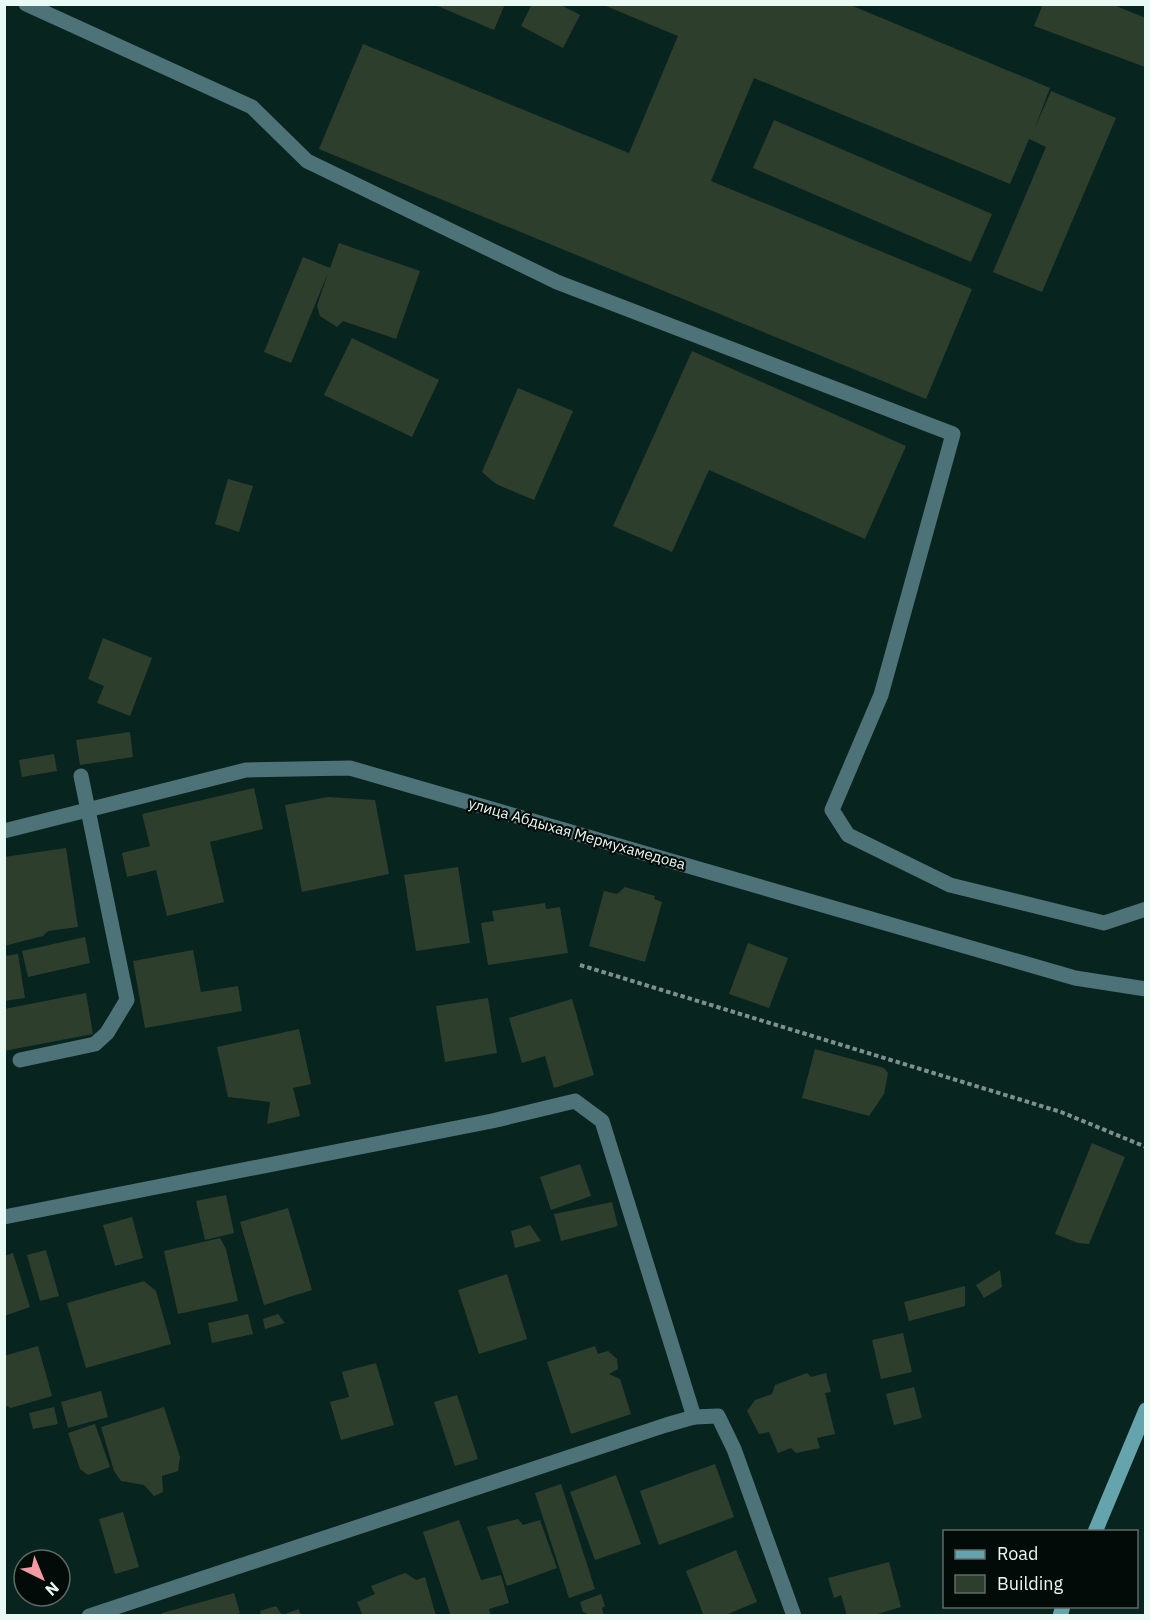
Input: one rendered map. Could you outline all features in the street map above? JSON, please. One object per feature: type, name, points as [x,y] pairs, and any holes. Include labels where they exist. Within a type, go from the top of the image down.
[{"type":"main road","points":[[1096,1530],[1146,1410]]},
{"type":"street","points":[[26,4],[252,107],[307,161],[557,282],[953,434],[881,695],[832,810],[848,835],[951,885],[1104,923],[1146,909]]},
{"type":"street","name":"улица Абдыхая Мермухамедова","points":[[4,831],[246,770],[350,768],[1075,978],[1146,989]]},
{"type":"street","points":[[20,1060],[95,1044],[107,1033],[127,1000],[81,776]]},
{"type":"street","points":[[4,1218],[492,1121],[575,1101],[602,1121],[694,1417]]},
{"type":"street","points":[[89,1616],[694,1417],[718,1416],[734,1449],[794,1616]]},
{"type":"path","points":[[580,965],[1061,1112],[1146,1147]]},
{"type":"building","points":[[433,4],[505,4],[494,30]]},
{"type":"building","points":[[532,4],[559,4],[580,15],[563,48],[521,26]]},
{"type":"building","points":[[601,4],[848,4],[1050,88],[1034,130],[1051,91],[1116,118],[1042,292],[993,272],[1046,147],[1029,139],[1010,184],[754,78],[711,181],[972,289],[926,399],[319,149],[363,44],[629,153],[678,36]]},
{"type":"building","points":[[1043,4],[1111,4],[1146,18],[1145,67],[1034,26]]},
{"type":"building","points":[[774,120],[992,214],[971,262],[753,168]]},
{"type":"building","points":[[339,243],[420,271],[396,339],[343,321],[337,327],[320,316],[317,306],[328,273],[291,363],[264,352],[303,257],[330,268]]},
{"type":"building","points":[[352,338],[439,380],[412,437],[324,395]]},
{"type":"building","points":[[692,351],[906,446],[865,539],[709,470],[672,552],[613,526]]},
{"type":"building","points":[[518,388],[573,411],[534,500],[496,484],[482,472]]},
{"type":"building","points":[[228,479],[253,486],[239,532],[215,524]]},
{"type":"building","points":[[103,638],[152,658],[130,716],[97,703],[104,686],[88,679]]},
{"type":"building","points":[[130,732],[133,757],[80,765],[76,740]]},
{"type":"building","points":[[54,754],[57,771],[22,777],[19,760]]},
{"type":"building","points":[[254,788],[263,829],[210,842],[224,902],[167,916],[156,870],[127,877],[122,853],[150,846],[142,814]]},
{"type":"building","points":[[328,797],[375,800],[389,874],[302,892],[285,805]]},
{"type":"building","points":[[66,848],[78,927],[48,931],[43,936],[4,946],[4,857]]},
{"type":"building","points":[[458,867],[470,943],[416,951],[404,875]]},
{"type":"building","points":[[625,887],[655,896],[654,899],[662,902],[645,962],[589,946],[604,891],[617,894]]},
{"type":"building","points":[[545,903],[546,909],[560,907],[568,953],[488,965],[481,923],[494,921],[492,911]]},
{"type":"building","points":[[85,937],[90,963],[28,977],[22,951]]},
{"type":"building","points":[[748,943],[788,958],[769,1008],[729,994]]},
{"type":"building","points":[[193,950],[201,992],[238,986],[242,1011],[145,1028],[133,961]]},
{"type":"building","points":[[18,954],[25,998],[4,1001],[4,956]]},
{"type":"building","points":[[86,993],[93,1034],[4,1051],[4,1009]]},
{"type":"building","points":[[488,998],[497,1053],[445,1062],[436,1006]]},
{"type":"building","points":[[572,999],[594,1075],[554,1088],[545,1056],[522,1063],[509,1018]]},
{"type":"building","points":[[299,1029],[311,1084],[293,1088],[300,1116],[267,1124],[270,1102],[228,1097],[217,1047]]},
{"type":"building","points":[[815,1049],[884,1068],[888,1073],[884,1094],[869,1116],[802,1098]]},
{"type":"building","points":[[1092,1143],[1125,1157],[1089,1244],[1078,1243],[1055,1234]]},
{"type":"building","points":[[580,1164],[591,1196],[551,1210],[540,1177]]},
{"type":"building","points":[[226,1195],[234,1233],[205,1240],[196,1201]]},
{"type":"building","points":[[612,1202],[618,1226],[561,1241],[554,1214]]},
{"type":"building","points":[[288,1208],[312,1290],[264,1305],[240,1222]]},
{"type":"building","points":[[132,1217],[143,1258],[115,1266],[103,1225]]},
{"type":"building","points":[[530,1225],[541,1241],[515,1248],[511,1231]]},
{"type":"building","points":[[220,1238],[226,1249],[238,1301],[178,1314],[164,1251]]},
{"type":"building","points":[[46,1250],[59,1296],[40,1301],[27,1255]]},
{"type":"building","points":[[13,1253],[30,1307],[4,1316],[4,1256]]},
{"type":"building","points":[[1000,1270],[1002,1287],[984,1298],[976,1285]]},
{"type":"building","points":[[507,1274],[527,1339],[479,1354],[458,1290]]},
{"type":"building","points":[[144,1281],[156,1291],[171,1344],[86,1368],[67,1303]]},
{"type":"building","points":[[965,1286],[965,1306],[909,1321],[904,1302]]},
{"type":"building","points":[[248,1314],[253,1334],[212,1343],[208,1323]]},
{"type":"building","points":[[278,1314],[285,1323],[265,1329],[263,1319]]},
{"type":"building","points":[[903,1333],[912,1372],[881,1379],[872,1340]]},
{"type":"building","points":[[38,1346],[52,1396],[11,1408],[4,1405],[4,1356]]},
{"type":"building","points":[[595,1346],[598,1354],[608,1351],[617,1359],[618,1369],[609,1374],[620,1379],[631,1414],[571,1434],[547,1362]]},
{"type":"building","points":[[376,1363],[394,1425],[341,1440],[330,1402],[349,1397],[342,1372]]},
{"type":"building","points":[[807,1373],[811,1377],[826,1373],[831,1392],[825,1393],[835,1434],[817,1438],[820,1448],[796,1453],[791,1448],[778,1453],[769,1432],[759,1434],[747,1411],[755,1400],[772,1394],[775,1385]]},
{"type":"building","points":[[914,1387],[922,1418],[894,1425],[886,1394]]},
{"type":"building","points":[[101,1391],[108,1417],[68,1428],[61,1402]]},
{"type":"building","points":[[457,1395],[478,1459],[455,1466],[434,1402]]},
{"type":"building","points":[[54,1407],[58,1424],[33,1429],[29,1413]]},
{"type":"building","points":[[164,1407],[180,1457],[178,1471],[162,1476],[163,1492],[154,1496],[144,1485],[121,1481],[114,1471],[101,1427]]},
{"type":"building","points":[[95,1424],[110,1467],[88,1475],[80,1469],[68,1433]]},
{"type":"building","points":[[715,1464],[734,1517],[659,1545],[640,1491]]},
{"type":"building","points":[[616,1475],[641,1544],[595,1560],[570,1492]]},
{"type":"building","points":[[561,1484],[595,1589],[569,1598],[535,1493]]},
{"type":"building","points":[[123,1512],[139,1567],[115,1574],[99,1519]]},
{"type":"building","points":[[518,1519],[523,1525],[540,1520],[557,1568],[507,1586],[487,1527]]},
{"type":"building","points":[[459,1520],[481,1580],[501,1575],[509,1603],[489,1609],[491,1616],[451,1616],[423,1532]]},
{"type":"building","points":[[736,1550],[757,1602],[723,1616],[704,1616],[686,1571]]},
{"type":"building","points":[[889,1562],[901,1607],[871,1616],[847,1616],[841,1595],[834,1598],[828,1578]]},
{"type":"building","points":[[405,1573],[416,1580],[425,1577],[436,1616],[363,1616],[357,1602],[375,1594],[371,1586]]},
{"type":"building","points":[[234,1593],[240,1613],[232,1616],[162,1616],[162,1613]]},
{"type":"building","points":[[601,1594],[605,1606],[602,1608],[604,1616],[592,1616],[583,1612],[580,1602]]},
{"type":"building","points":[[276,1606],[282,1615],[299,1609],[301,1616],[261,1616],[260,1611]]}]
